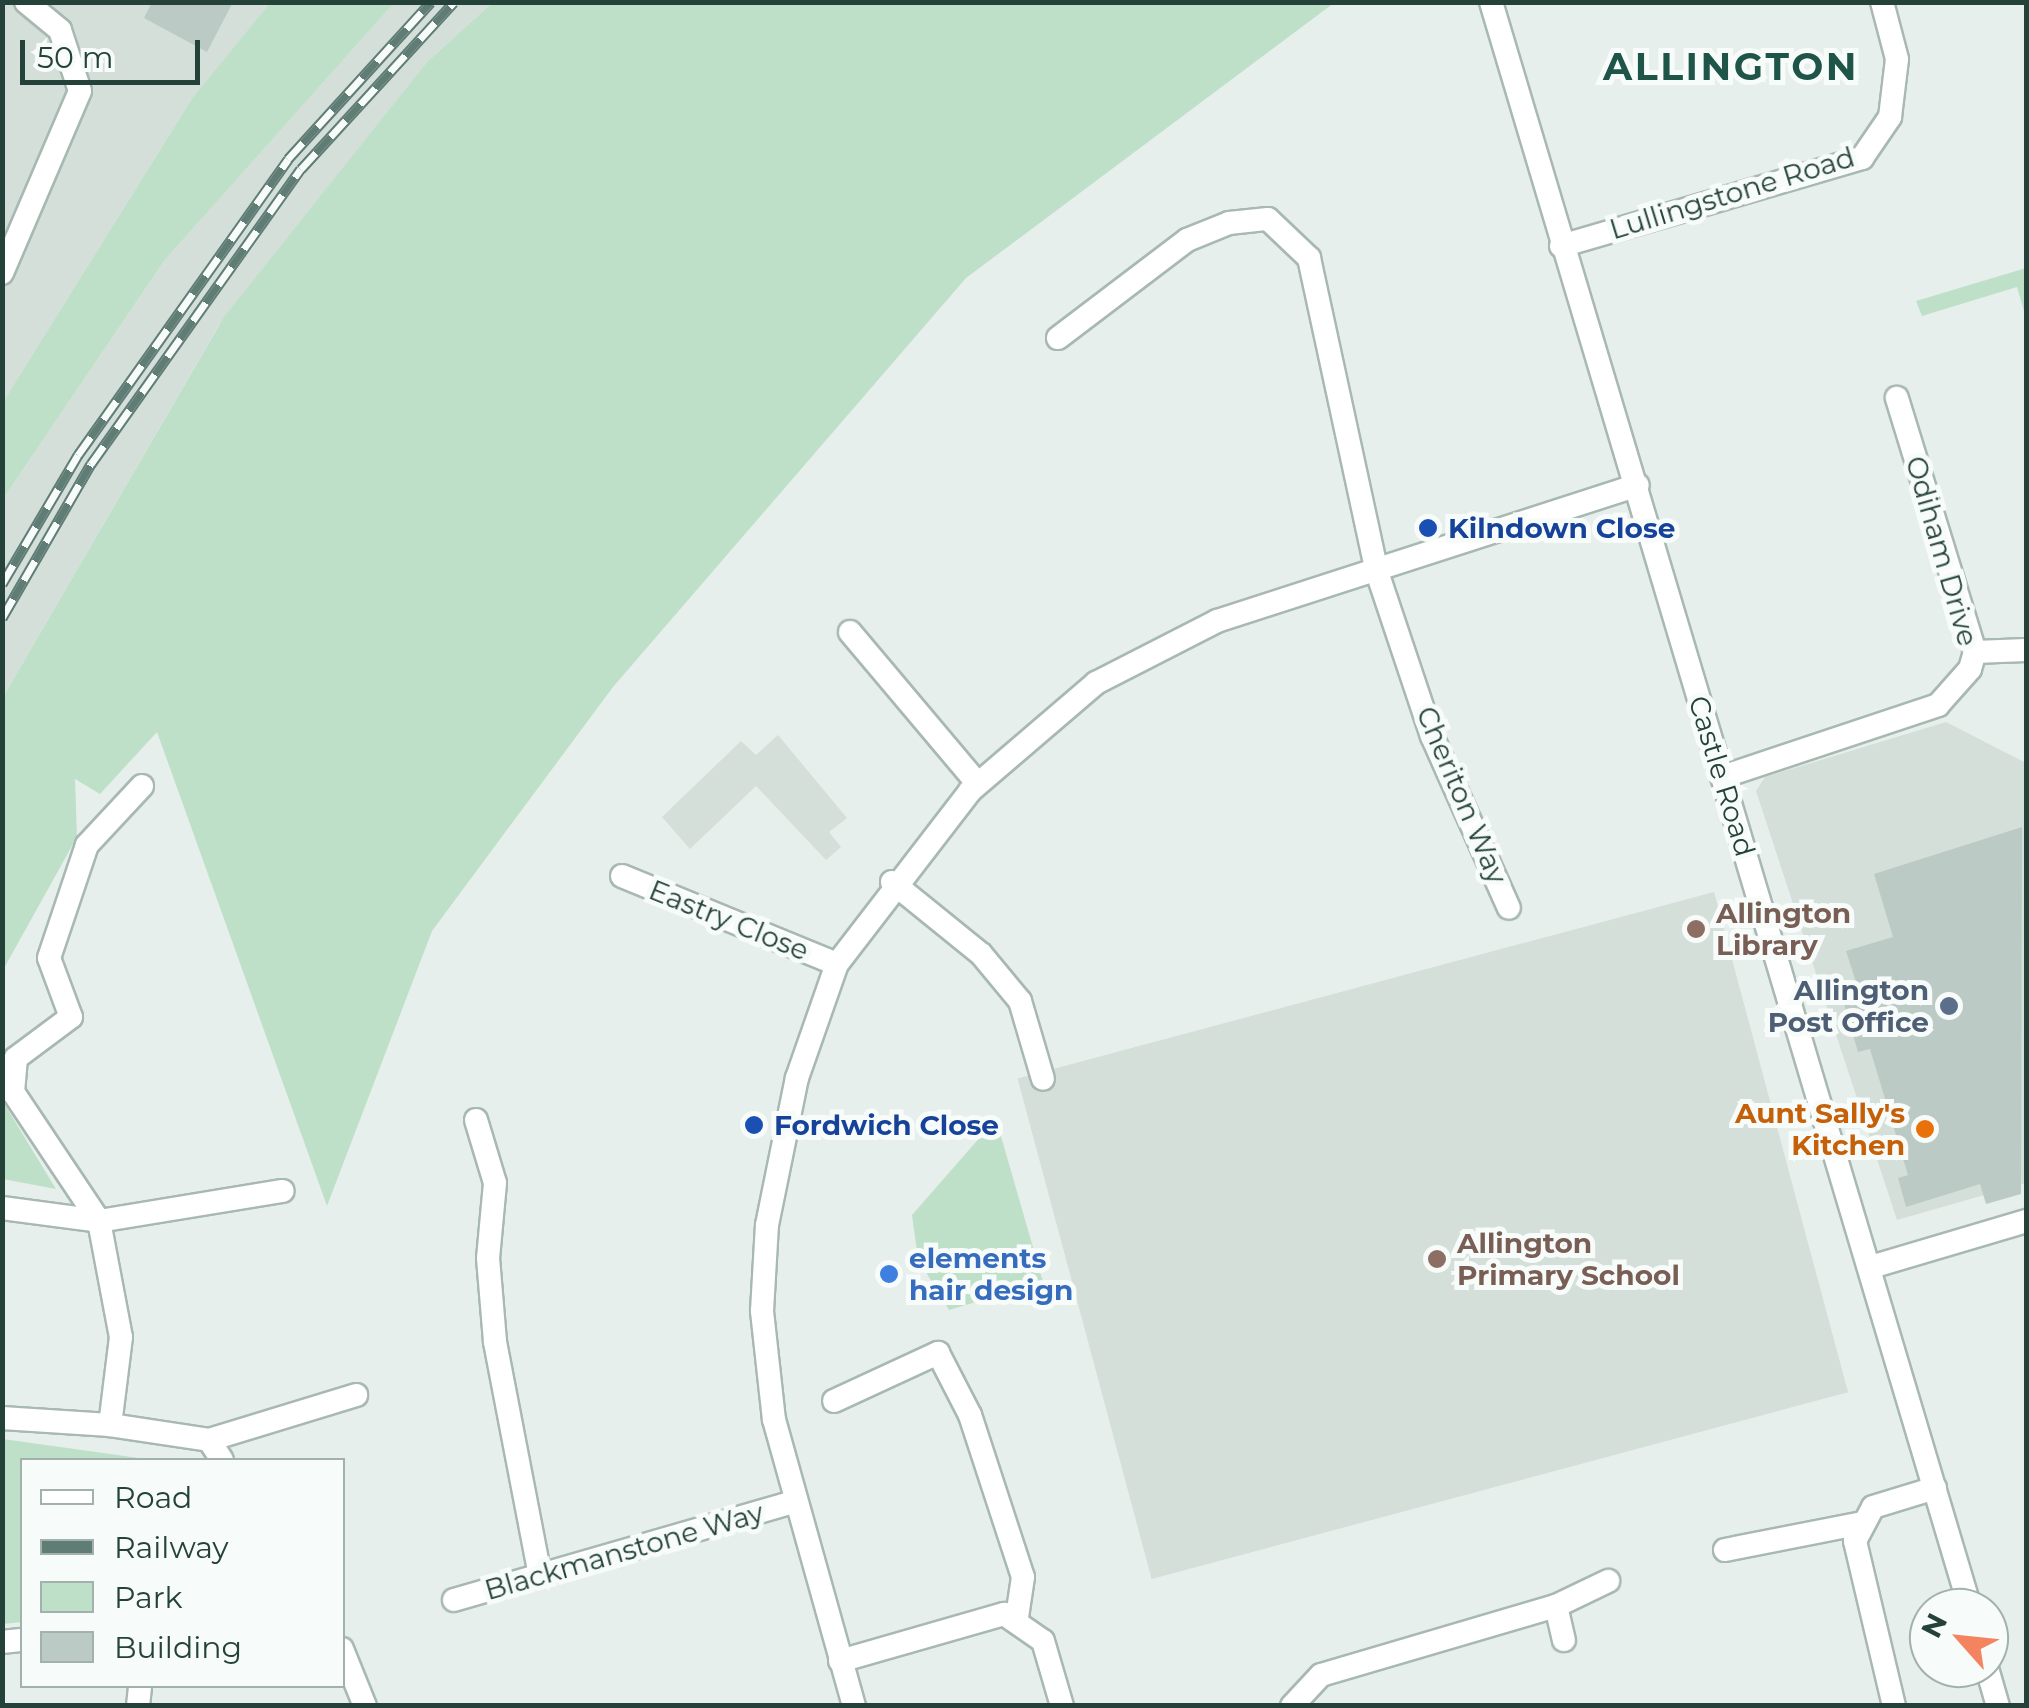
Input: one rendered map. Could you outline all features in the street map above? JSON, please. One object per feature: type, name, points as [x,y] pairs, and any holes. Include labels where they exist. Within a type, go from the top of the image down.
[{"type":"street","points":[[2,273],[80,91],[60,30],[26,2]]},
{"type":"street","name":"Castle Road","points":[[1491,2],[1964,1588]]},
{"type":"street","name":"Lullingstone Road","points":[[1562,246],[1862,158],[1893,98],[1898,59],[1882,2]]},
{"type":"street","points":[[1058,338],[1186,240],[1268,219],[1308,258],[1376,568]]},
{"type":"street","name":"Odiham Drive","points":[[1722,777],[1938,705],[1962,683],[1975,652],[1897,398]]},
{"type":"street","points":[[854,1706],[794,1502],[764,1350],[767,1225],[798,1078],[837,964],[892,882],[977,783],[1096,683],[1217,621],[1638,485]]},
{"type":"street","name":"Cheriton Way","points":[[1376,568],[1432,736],[1509,908]]},
{"type":"street","points":[[850,632],[977,783]]},
{"type":"street","points":[[1975,652],[2026,650]]},
{"type":"street","points":[[110,1425],[122,1337],[99,1221],[14,1092],[16,1058],[71,1018],[50,958],[86,845],[142,786]]},
{"type":"street","name":"Eastry Close","points":[[622,876],[837,964]]},
{"type":"street","points":[[892,882],[980,954],[1020,1001],[1043,1079]]},
{"type":"street","points":[[476,1120],[495,1182],[488,1258],[495,1342],[540,1574]]},
{"type":"street","points":[[2,1208],[99,1221],[282,1190]]},
{"type":"street","points":[[1871,1267],[2026,1221]]},
{"type":"street","points":[[834,1401],[938,1353],[970,1414],[1023,1578],[1018,1617]]},
{"type":"street","points":[[2,1418],[110,1425],[215,1450],[356,1396]]},
{"type":"street","points":[[1894,1706],[1857,1563],[1862,1522],[1873,1507],[1936,1488]]},
{"type":"street","name":"Blackmanstone Way","points":[[454,1600],[794,1502]]},
{"type":"street","points":[[1726,1550],[1862,1522]]},
{"type":"street","points":[[1292,1706],[1321,1675],[1556,1606],[1608,1581]]},
{"type":"street","points":[[1556,1606],[1564,1640]]},
{"type":"street","points":[[840,1662],[987,1615],[1018,1617],[1043,1641],[1062,1706]]},
{"type":"street","points":[[345,1657],[364,1706]]},
{"type":"shaded area","points":[[3,3],[271,3],[193,97],[3,402]]},
{"type":"shaded area","points":[[394,3],[492,3],[427,62],[219,325],[3,697],[3,499],[164,261]]},
{"type":"shaded area","points":[[1946,722],[2026,763],[2026,1183],[1897,1220],[1756,791],[1765,777]]},
{"type":"shaded area","points":[[778,735],[847,818],[829,832],[841,847],[826,860],[756,786],[690,849],[662,817],[741,741],[756,755]]},
{"type":"shaded area","name":"Allington Primary School","points":[[1714,892],[1848,1392],[1152,1579],[1018,1079]]},
{"type":"green space","points":[[271,2],[394,3],[164,261],[3,499],[3,402],[193,97]]},
{"type":"green space","points":[[492,3],[1334,3],[966,278],[613,687],[432,931],[327,1206],[157,732],[100,794],[75,779],[77,837],[3,970],[3,697],[224,317],[427,62]]},
{"type":"green space","points":[[2026,268],[2026,318],[2017,287],[1922,316],[1916,301]]},
{"type":"green space","points":[[5,1105],[56,1189],[3,1179]]},
{"type":"green space","points":[[996,1119],[1043,1282],[949,1310],[918,1259],[912,1215]]},
{"type":"green space","points":[[3,1439],[139,1458],[20,1458],[20,1622],[3,1624]]},
{"type":"building","points":[[152,2],[233,2],[207,52],[144,18]]},
{"type":"building","points":[[2022,827],[2021,1194],[1986,1204],[1980,1184],[1906,1207],[1898,1178],[1908,1175],[1870,1049],[1858,1052],[1839,987],[1856,982],[1846,951],[1893,937],[1874,874]]},
{"type":"railway","points":[[2,584],[78,455],[288,159],[431,2]]},
{"type":"railway","points":[[2,618],[91,464],[301,169],[454,2]]},
{"type":"place","name":"Kilndown Close","points":[[1428,528]]},
{"type":"place","name":"Allington Library","points":[[1696,929]]},
{"type":"place","name":"Allington Post Office","points":[[1949,1006]]},
{"type":"place","name":"Fordwich Close","points":[[754,1125]]},
{"type":"place","name":"Aunt Sally's Kitchen","points":[[1925,1129]]},
{"type":"place","name":"Allington Primary School","points":[[1437,1259]]},
{"type":"place","name":"elements hair design","points":[[889,1274]]},
{"type":"district","name":"ALLINGTON","points":[[1731,67]]}]
